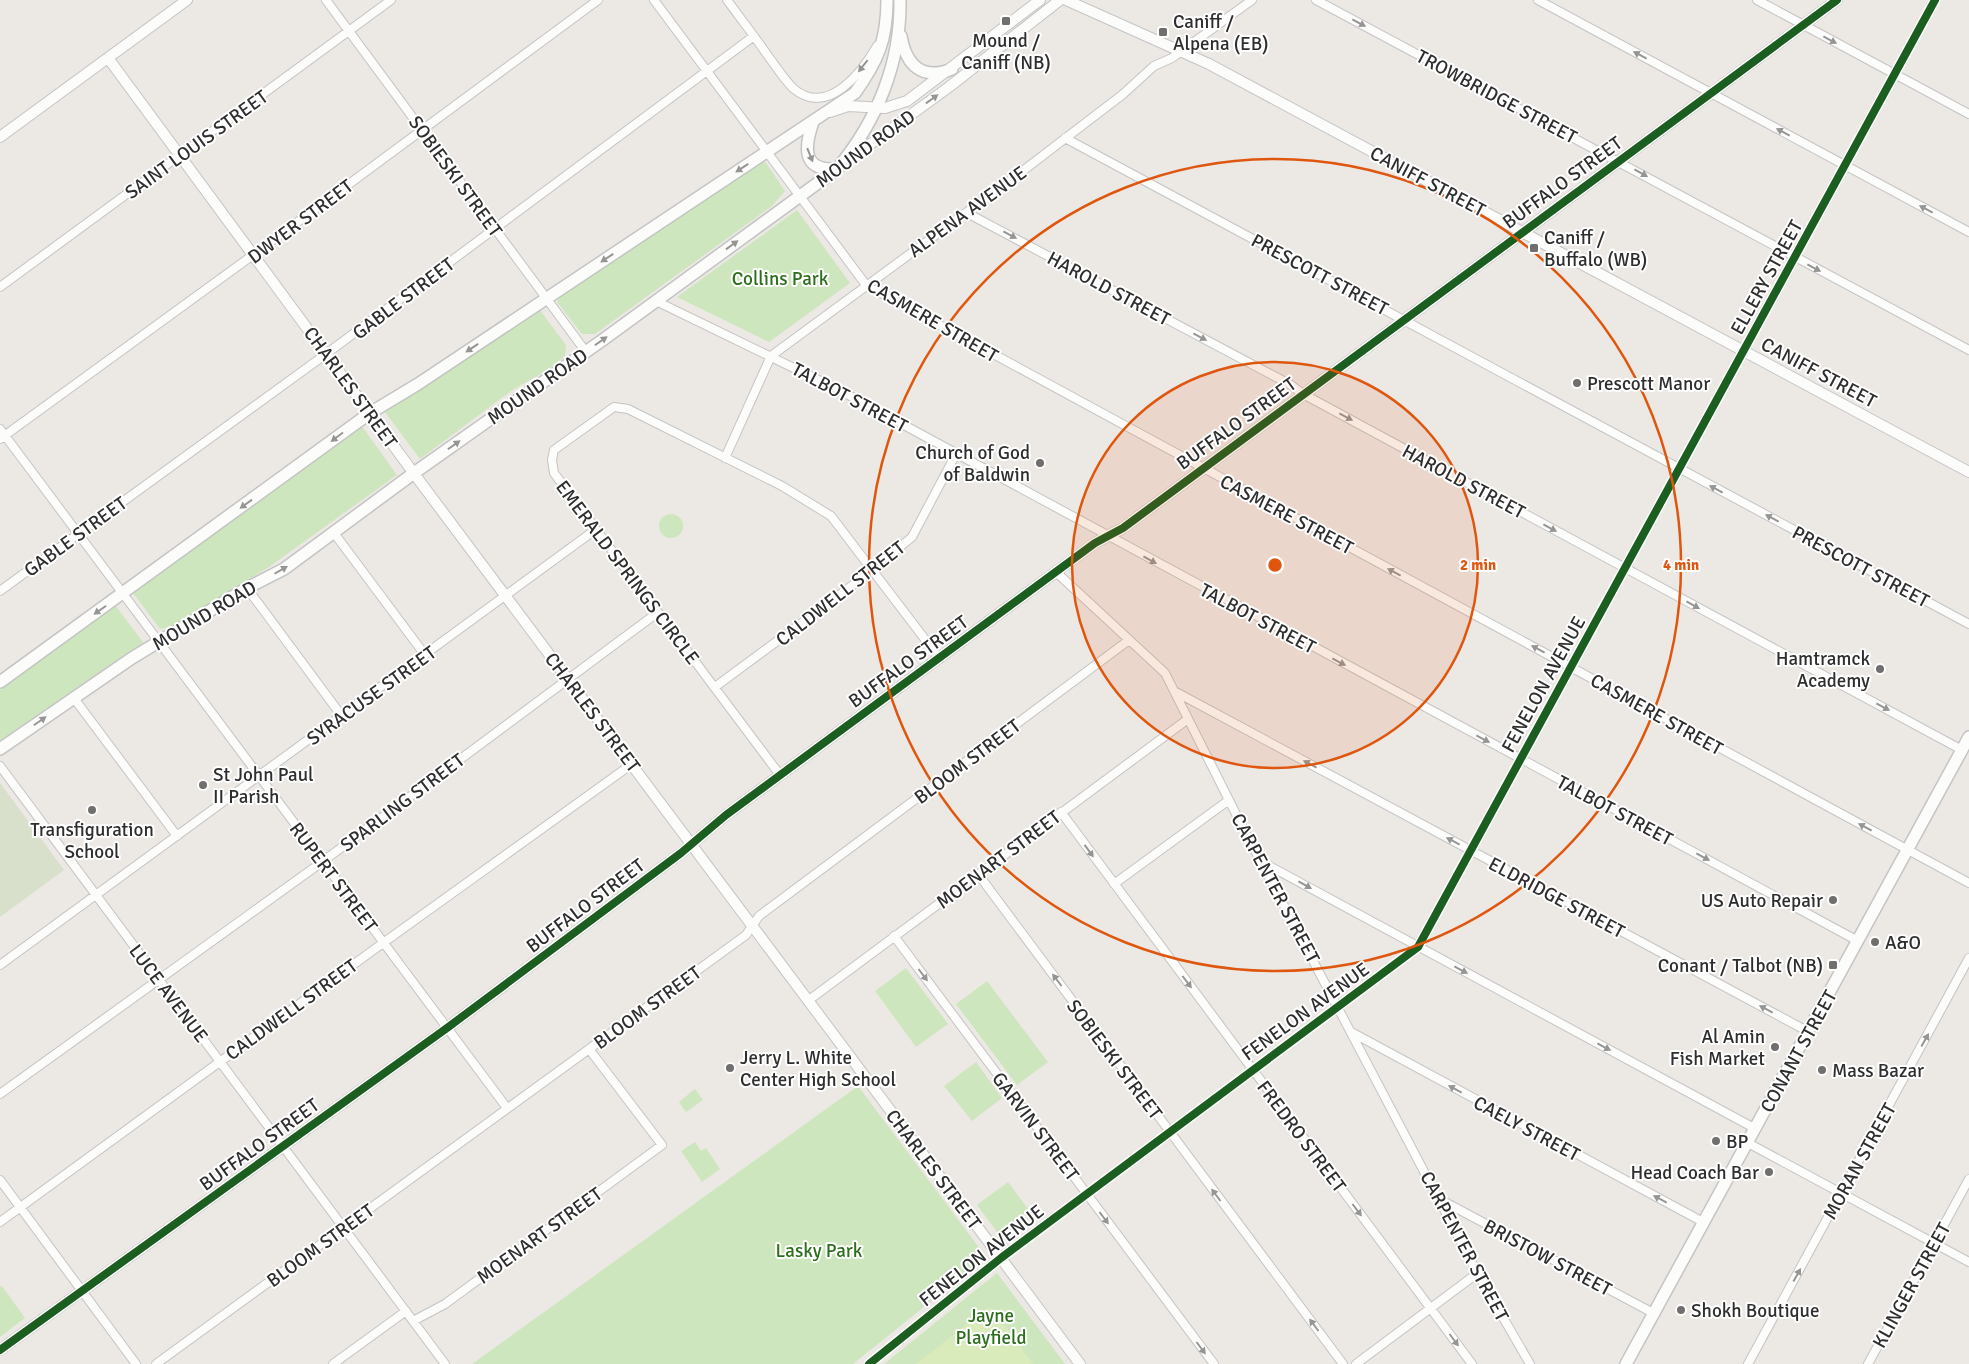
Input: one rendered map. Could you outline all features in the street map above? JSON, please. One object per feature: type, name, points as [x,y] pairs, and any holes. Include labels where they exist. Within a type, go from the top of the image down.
[{"type":"main road","points":[[830,112],[855,93],[874,66],[887,24],[887,0]]},
{"type":"main road","points":[[900,0],[900,24],[905,54],[914,65],[933,73],[952,68]]},
{"type":"main road","points":[[813,122],[806,141],[806,152],[811,161],[823,170],[837,169],[858,144],[876,108],[892,66],[900,24]]},
{"type":"main road","name":"MOUND ROAD","points":[[0,682],[370,413],[418,384],[547,297],[830,112]]},
{"type":"main road","name":"MOUND ROAD","points":[[0,749],[73,697],[158,643],[247,588],[284,569],[414,473],[586,352],[837,169]]},
{"type":"main road","name":"CONANT STREET","points":[[1626,1364],[1969,737]]},
{"type":"street","points":[[0,137],[187,0]]},
{"type":"street","name":"SOBIESKI STREET","points":[[326,0],[586,352]]},
{"type":"street","name":"SAINT LOUIS STREET","points":[[0,287],[181,157],[391,0]]},
{"type":"street","name":"DWYER STREET","points":[[2,435],[254,256],[598,0]]},
{"type":"street","name":"CASMERE STREET","points":[[654,0],[866,285],[1184,456],[1202,469],[1969,883]]},
{"type":"street","points":[[727,0],[793,88],[806,96],[821,98],[840,90],[855,76],[872,53],[887,24]]},
{"type":"street","name":"MOUND ROAD","points":[[830,112],[848,106],[876,108],[892,106],[907,101],[1040,0]]},
{"type":"street","name":"MOUND ROAD","points":[[837,169],[949,87],[1060,0]]},
{"type":"street","name":"CANIFF STREET","points":[[1066,0],[1182,50],[1969,472]]},
{"type":"street","name":"ALPENA AVENUE","points":[[725,458],[771,356],[967,213],[1122,95],[1154,66],[1172,58],[1252,0]]},
{"type":"street","name":"TROWBRIDGE STREET","points":[[1316,0],[1969,350]]},
{"type":"street","points":[[1538,0],[1969,232]]},
{"type":"street","points":[[1757,0],[1969,114]]},
{"type":"street","name":"BUFFALO STREET","points":[[0,1350],[447,1028],[780,775],[1095,543],[1123,528],[1522,231],[1837,0]]},
{"type":"street","name":"ELLERY STREET","points":[[1624,568],[1680,469],[1935,0]]},
{"type":"street","name":"GABLE STREET","points":[[0,591],[326,354],[754,36]]},
{"type":"street","name":"CHARLES STREET","points":[[108,58],[414,473],[1080,1364]]},
{"type":"street","name":"PRESCOTT STREET","points":[[1065,138],[1969,624]]},
{"type":"street","name":"HAROLD STREET","points":[[967,213],[1291,385],[1303,394],[1962,750]]},
{"type":"street","name":"TALBOT STREET","points":[[656,301],[771,356],[956,454],[1858,941]]},
{"type":"street","name":"EMERALD SPRINGS CIRCLE","points":[[780,775],[554,473],[552,460],[554,450],[614,407],[628,409],[782,486],[831,516],[940,659]]},
{"type":"street","name":"RUPERT STREET","points":[[2,435],[508,1108]]},
{"type":"street","name":"CALDWELL STREET","points":[[715,687],[872,570],[912,537],[956,454]]},
{"type":"street","name":"SYRACUSE STREET","points":[[0,965],[595,530]]},
{"type":"street","points":[[334,533],[425,655]]},
{"type":"street","name":"FENELON AVENUE","points":[[869,1364],[1001,1258],[1418,947],[1472,851],[1624,568]]},
{"type":"street","name":"CARPENTER STREET","points":[[1056,572],[1158,665],[1174,691],[1229,800],[1441,1200],[1479,1276],[1530,1364]]},
{"type":"street","points":[[247,588],[341,715]]},
{"type":"street","name":"SPARLING STREET","points":[[0,1094],[322,862],[657,613]]},
{"type":"street","name":"BLOOM STREET","points":[[156,1364],[746,935],[759,916],[1129,640]]},
{"type":"street","name":"ELDRIDGE STREET","points":[[1174,691],[1809,1032]]},
{"type":"street","points":[[73,697],[177,836]]},
{"type":"street","name":"MOENART STREET","points":[[809,1000],[1188,719]]},
{"type":"street","name":"CALDWELL STREET","points":[[0,1222],[383,942],[632,764]]},
{"type":"street","name":"LUCE AVENUE","points":[[0,766],[445,1364]]},
{"type":"street","points":[[1114,884],[1229,800]]},
{"type":"street","name":"FREDRO STREET","points":[[1061,812],[1472,1364]]},
{"type":"street","points":[[1262,862],[1756,1129]]},
{"type":"street","name":"SOBIESKI STREET","points":[[978,874],[1343,1364]]},
{"type":"street","name":"GARVIN STREET","points":[[894,936],[1214,1364]]},
{"type":"street","name":"MORAN STREET","points":[[1748,1364],[1969,958]]},
{"type":"street","name":"CAELY STREET","points":[[1352,1033],[1703,1222]]},
{"type":"street","name":"MOENART STREET","points":[[413,1321],[445,1304],[662,1145],[589,1049]]},
{"type":"street","points":[[1748,1143],[1969,1262]]},
{"type":"street","name":"KLINGER STREET","points":[[1868,1364],[1969,1179]]},
{"type":"street","points":[[0,1180],[136,1364]]},
{"type":"street","name":"BRISTOW STREET","points":[[1441,1200],[1655,1314]]},
{"type":"street","points":[[1356,1364],[1471,1278],[1479,1276]]},
{"type":"street","points":[[333,1364],[406,1311]]},
{"type":"green space","points":[[762,161],[766,163],[785,191],[772,206],[595,334],[582,334],[557,302],[561,296]]},
{"type":"green space","name":"Collins Park","points":[[797,210],[850,283],[769,342],[677,297]]},
{"type":"green space","points":[[539,309],[566,345],[565,356],[549,369],[511,391],[420,459],[385,412]]},
{"type":"green space","points":[[361,425],[397,475],[269,567],[170,627],[160,629],[133,593]]},
{"type":"green space","points":[[671,514],[680,517],[683,526],[680,535],[671,538],[662,535],[659,526],[662,517]]},
{"type":"green space","points":[[115,605],[143,642],[139,647],[0,743],[0,690]]},
{"type":"green space","points":[[0,783],[64,870],[0,917]]},
{"type":"green space","points":[[906,968],[948,1024],[916,1047],[875,991]]},
{"type":"green space","points":[[987,981],[1048,1062],[1017,1085],[956,1004]]},
{"type":"green space","points":[[976,1062],[1002,1098],[972,1121],[944,1086]]},
{"type":"green space","name":"Lasky Park","points":[[858,1086],[986,1257],[853,1364],[472,1364]]},
{"type":"green space","points":[[695,1089],[703,1100],[686,1112],[679,1102]]},
{"type":"green space","points":[[695,1142],[701,1151],[706,1148],[720,1169],[702,1182],[681,1151]]},
{"type":"green space","points":[[1008,1182],[1029,1210],[998,1233],[977,1205]]},
{"type":"green space","name":"Jayne Playfield","points":[[997,1273],[1065,1364],[884,1364]]},
{"type":"green space","points":[[2,1286],[25,1318],[0,1337],[0,1287]]},
{"type":"green space","points":[[987,1308],[992,1308],[1033,1364],[916,1364]]},
{"type":"cycle path","points":[[0,1350],[447,1028],[681,853],[726,815],[1095,543],[1123,528],[1837,0]]},
{"type":"cycle path","points":[[869,1364],[1001,1258],[1418,947],[1935,0]]},
{"type":"place","name":"Mound / Caniff (NB)","points":[[1006,21]]},
{"type":"place","name":"Caniff / Alpena (EB)","points":[[1163,32]]},
{"type":"place","name":"Caniff / Buffalo (WB)","points":[[1534,248]]},
{"type":"place","name":"Prescott Manor","points":[[1577,383]]},
{"type":"place","name":"Church of God of Baldwin","points":[[1040,463]]},
{"type":"place","name":"Hamtramck Academy","points":[[1880,669]]},
{"type":"place","name":"St John Paul II Parish","points":[[203,785]]},
{"type":"place","name":"Transfiguration School","points":[[92,810]]},
{"type":"place","name":"US Auto Repair","points":[[1833,900]]},
{"type":"place","name":"A&O","points":[[1875,942]]},
{"type":"place","name":"Conant / Talbot (NB)","points":[[1833,965]]},
{"type":"place","name":"Al Amin Fish Market","points":[[1775,1047]]},
{"type":"place","name":"Jerry L. White Center High School","points":[[730,1068]]},
{"type":"place","name":"Mass Bazar","points":[[1822,1070]]},
{"type":"place","name":"BP","points":[[1716,1141]]},
{"type":"place","name":"Head Coach Bar","points":[[1769,1172]]},
{"type":"place","name":"Shokh Boutique","points":[[1681,1310]]}]
